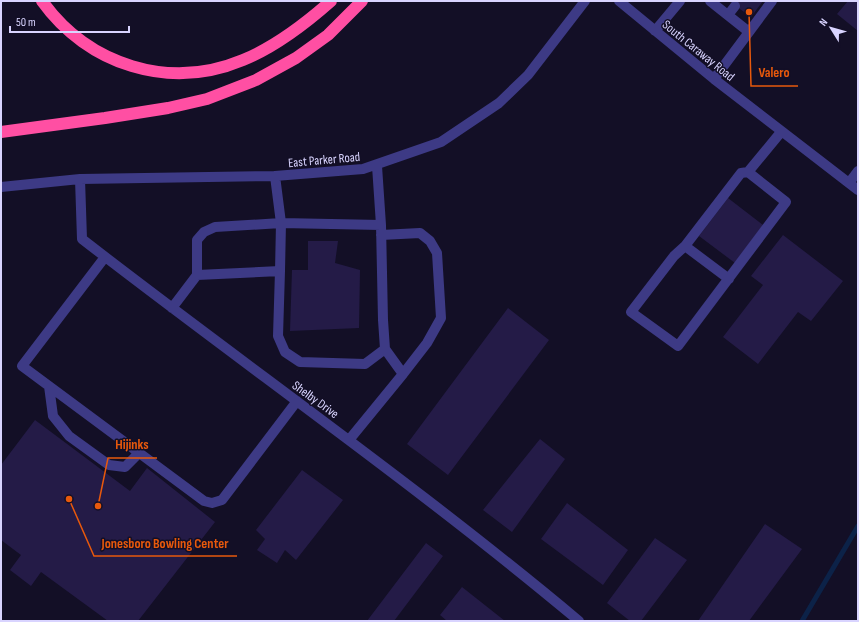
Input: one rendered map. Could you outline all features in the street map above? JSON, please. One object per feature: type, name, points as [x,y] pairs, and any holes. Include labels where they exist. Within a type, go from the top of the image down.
[{"type":"highway","points":[[42,1],[64,27],[82,42],[102,55],[136,68],[174,74],[204,72],[243,61],[290,34],[330,1]]},
{"type":"highway","points":[[1,132],[168,108],[207,99],[256,80],[296,58],[328,35],[362,1]]},
{"type":"street","name":"East Parker Road","points":[[1,187],[80,180],[275,176],[363,170],[376,166],[442,142],[499,103],[528,75],[585,1]]},
{"type":"street","name":"South Caraway Road","points":[[619,1],[781,132],[858,190]]},
{"type":"street","points":[[656,31],[680,1]]},
{"type":"street","points":[[714,79],[772,1]]},
{"type":"street","points":[[713,2],[749,32]]},
{"type":"street","points":[[728,15],[735,6]]},
{"type":"street","points":[[748,172],[786,202],[678,346],[631,312],[674,256],[685,246],[741,173],[748,172],[781,132]]},
{"type":"street","points":[[376,166],[381,235],[385,349],[403,374]]},
{"type":"street","points":[[849,183],[858,171]]},
{"type":"street","points":[[275,176],[281,223],[278,336],[285,352],[300,362],[365,364],[385,349]]},
{"type":"street","name":"Shelby Drive","points":[[80,180],[82,239],[349,440],[543,590],[580,621]]},
{"type":"street","points":[[172,308],[197,275],[197,240],[204,232],[215,227],[281,223],[380,225]]},
{"type":"street","points":[[349,440],[427,342],[440,318],[437,253],[430,241],[420,233],[381,235]]},
{"type":"street","points":[[685,246],[729,279]]},
{"type":"street","points":[[105,257],[22,366],[204,501],[212,503],[222,500],[297,401]]},
{"type":"street","points":[[197,275],[280,271]]},
{"type":"street","points":[[49,386],[53,416],[69,436],[109,465],[125,467],[139,453]]},
{"type":"building","points":[[729,1],[763,1],[751,17]]},
{"type":"building","points":[[848,1],[858,1],[858,31],[837,14]]},
{"type":"building","points":[[728,198],[763,225],[735,263],[699,236]]},
{"type":"building","points":[[783,235],[843,281],[811,321],[798,312],[758,364],[723,337],[763,285],[751,276]]},
{"type":"building","points":[[308,241],[338,241],[335,263],[360,270],[359,328],[290,331],[292,270],[308,270]]},
{"type":"building","points":[[508,308],[549,340],[448,475],[407,444]]},
{"type":"building","points":[[35,420],[130,491],[147,468],[215,522],[138,621],[108,621],[41,572],[31,586],[10,570],[21,555],[1,540],[1,465]]},
{"type":"building","points":[[540,439],[565,459],[512,532],[483,510]]},
{"type":"building","points":[[302,470],[343,500],[296,560],[285,550],[277,563],[257,550],[265,539],[256,530]]},
{"type":"building","points":[[567,503],[628,550],[603,585],[541,539]]},
{"type":"building","points":[[765,524],[802,549],[749,621],[698,621]]},
{"type":"building","points":[[655,538],[687,560],[641,621],[630,621],[607,603]]},
{"type":"building","points":[[426,543],[443,556],[394,621],[367,621]]},
{"type":"building","points":[[462,587],[505,621],[447,621],[440,615]]},
{"type":"waterway","points":[[802,621],[858,526]]},
{"type":"place","name":"Valero","points":[[749,12]]},
{"type":"place","name":"Jonesboro Bowling Center","points":[[69,499]]},
{"type":"place","name":"Hijinks","points":[[98,506]]}]
